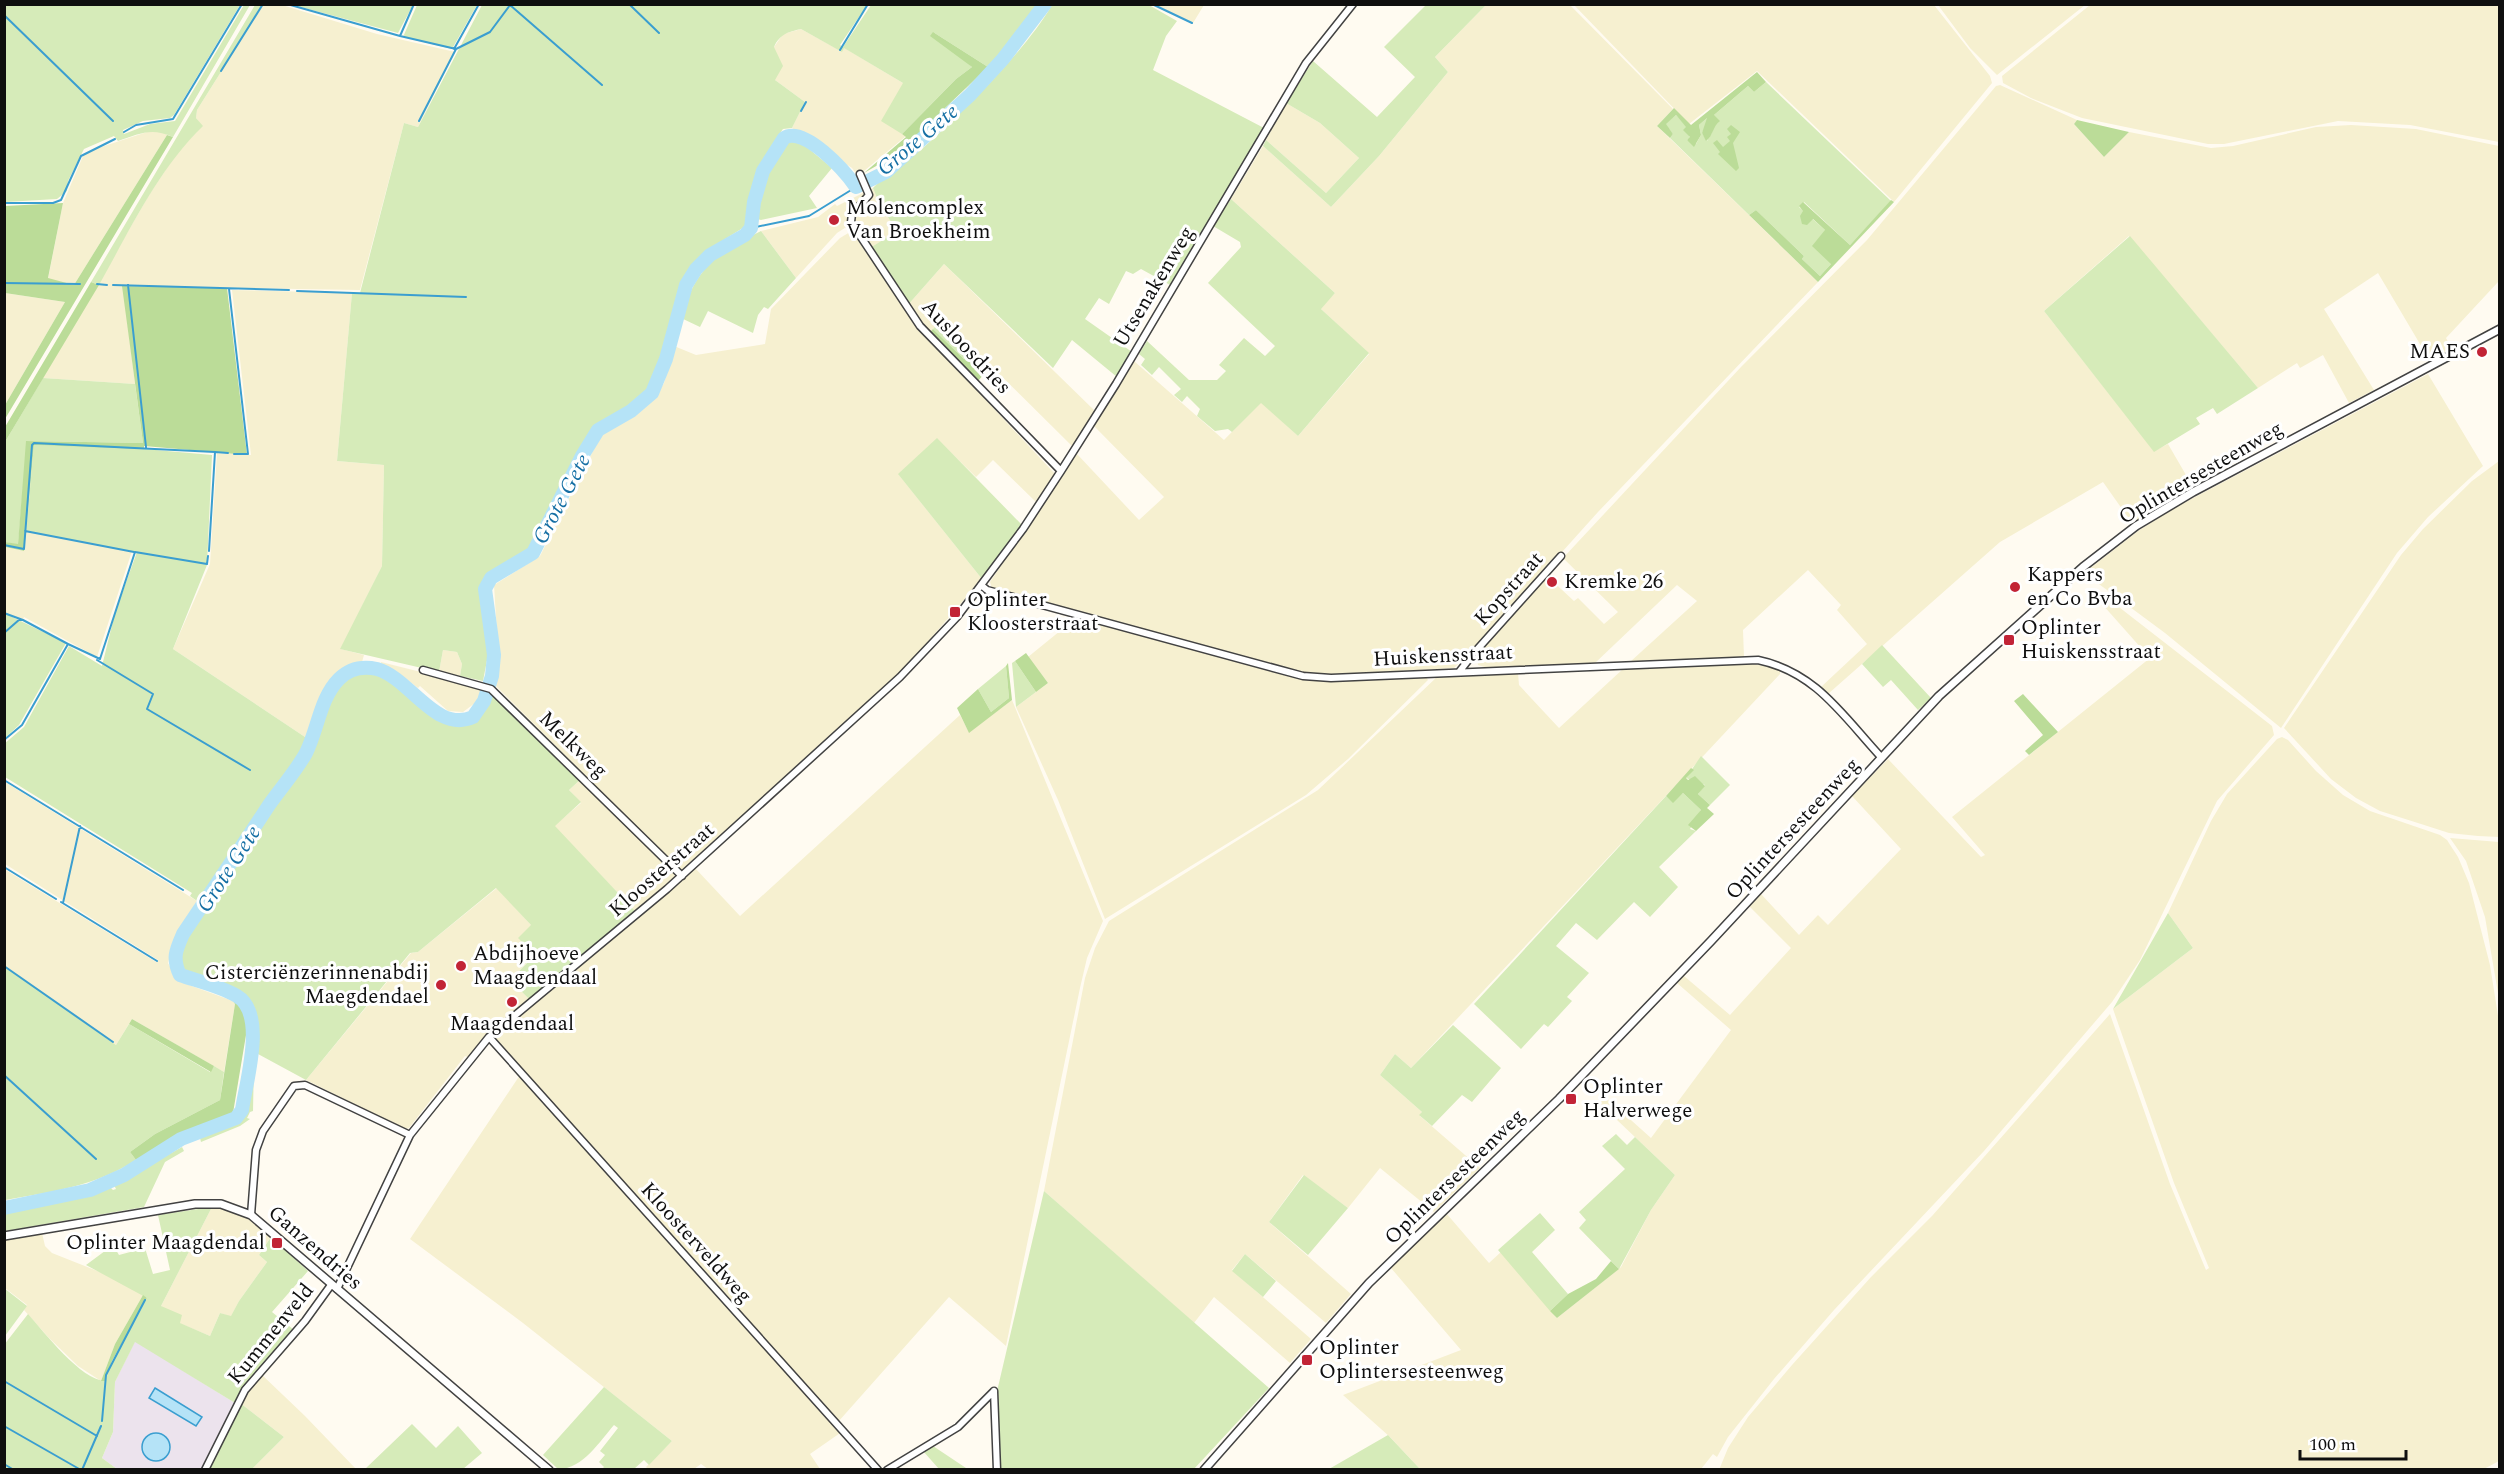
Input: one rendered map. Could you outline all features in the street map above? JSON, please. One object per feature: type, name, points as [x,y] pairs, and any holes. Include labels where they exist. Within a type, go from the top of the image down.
[{"type":"street","name":"Utsenakenweg","points":[[981,585],[1023,529],[1116,384],[1306,63],[1353,4]]},
{"type":"street","name":"Ausloosdries","points":[[860,174],[868,190],[868,198],[852,214],[851,222],[912,317],[1061,471]]},
{"type":"street","name":"Oplintersesteenweg","points":[[1204,1470],[1369,1283],[1559,1099],[1711,941],[1939,696],[2083,567],[2136,526],[2193,492],[2499,330]]},
{"type":"street","name":"Kopstraat","points":[[1459,672],[1561,556]]},
{"type":"street","name":"Huiskensstraat","points":[[981,585],[987,590],[1303,676],[1758,660],[1795,671],[1814,685],[1881,757]]},
{"type":"street","name":"Kloosterstraat","points":[[334,1287],[410,1136],[489,1037],[682,876],[900,677],[957,617],[981,585]]},
{"type":"street","name":"Melkweg","points":[[423,670],[491,688],[682,876]]},
{"type":"street","name":"Kloosterveldweg","points":[[489,1037],[878,1470]]},
{"type":"street","points":[[251,1215],[256,1150],[263,1131],[294,1086],[305,1085],[410,1136]]},
{"type":"street","name":"Ganzendries","points":[[4,1236],[195,1204],[221,1204],[251,1215],[446,1379],[549,1470]]},
{"type":"street","name":"Kummenveld","points":[[205,1470],[245,1390],[334,1287]]},
{"type":"street","points":[[887,1470],[951,1432],[994,1391],[997,1470]]},
{"type":"shaded area","points":[[263,5],[282,5],[377,34],[455,52],[418,127],[404,123],[360,290],[123,286],[135,384],[43,378],[149,195],[178,151],[202,126],[196,118],[197,110]]},
{"type":"shaded area","points":[[1156,5],[1204,5],[1193,23]]},
{"type":"shaded area","points":[[1486,5],[1570,5],[1673,109],[1657,126],[1818,282],[1598,512],[1472,652],[1454,668],[1329,675],[1301,673],[992,588],[990,582],[1077,454],[1139,520],[1164,497],[1094,426],[1134,361],[1224,440],[1261,402],[1298,436],[1369,354],[1320,308],[1335,293],[1231,199],[1263,146],[1331,207],[1379,156],[1448,72],[1435,57]]},
{"type":"shaded area","points":[[1574,5],[1934,5],[1990,76],[1992,83],[1894,202],[1757,71],[1689,124]]},
{"type":"shaded area","points":[[1938,5],[2085,5],[1997,75],[1970,48]]},
{"type":"shaded area","points":[[2090,5],[2499,5],[2499,142],[2410,125],[2338,121],[2224,144],[2208,144],[2082,118],[2031,98],[2003,83],[2002,76]]},
{"type":"shaded area","points":[[801,29],[841,51],[843,47],[903,83],[902,134],[906,136],[858,176],[852,168],[792,128],[805,102],[775,80],[774,47],[783,34]]},
{"type":"shaded area","points":[[2000,85],[2077,120],[2074,124],[2104,157],[2129,132],[2211,148],[2233,146],[2316,127],[2351,125],[2416,129],[2499,146],[2499,281],[2446,338],[2452,349],[2430,361],[2378,273],[2324,309],[2374,390],[2349,403],[2323,355],[2300,368],[2297,363],[2258,388],[2129,236],[2044,311],[2154,451],[2168,444],[2193,487],[2132,523],[2103,482],[2000,542],[1828,694],[1821,687],[1867,644],[1837,610],[1841,605],[1808,570],[1743,630],[1744,657],[1630,662],[1697,601],[1677,585],[1594,664],[1488,668],[1478,665],[1476,654],[1547,576],[1574,601],[1578,598],[1604,624],[1618,612],[1563,558],[1741,367],[1867,240],[1996,86]]},
{"type":"shaded area","points":[[1286,103],[1320,123],[1359,158],[1326,193],[1266,140]]},
{"type":"shaded area","points":[[147,132],[165,132],[167,135],[74,285],[48,279],[63,203],[83,156],[89,151]]},
{"type":"shaded area","points":[[873,188],[879,203],[898,231],[870,248],[851,224],[837,233],[796,278],[761,231],[818,217],[835,204],[837,206]]},
{"type":"shaded area","points":[[850,232],[853,233],[914,323],[1055,474],[1037,503],[993,460],[976,477],[937,439],[899,475],[982,579],[906,667],[684,869],[679,870],[495,685],[499,665],[494,585],[540,556],[597,443],[604,433],[640,412],[656,396],[664,383],[674,346],[696,355],[765,344],[771,309],[840,238]]},
{"type":"shaded area","points":[[944,264],[1095,411],[1073,447],[944,319],[930,332],[907,306]]},
{"type":"shaded area","points":[[232,290],[352,293],[337,461],[384,465],[382,566],[341,649],[364,655],[362,662],[344,669],[329,684],[308,739],[173,649],[210,564],[217,453],[251,455]]},
{"type":"shaded area","points":[[5,293],[65,302],[5,405]]},
{"type":"shaded area","points":[[2428,374],[2483,466],[2428,517],[2397,553],[2281,728],[2165,633],[2084,573],[2138,531],[2176,507]]},
{"type":"shaded area","points":[[2499,461],[2499,837],[2449,833],[2380,811],[2356,798],[2331,779],[2284,728],[2401,555],[2423,529],[2472,481]]},
{"type":"shaded area","points":[[26,532],[132,551],[97,657],[24,617],[23,620],[5,613],[4,547],[23,551]]},
{"type":"shaded area","points":[[2106,597],[2272,726],[2274,735],[2217,801],[2140,960],[2112,1002],[1984,1151],[1834,1310],[1774,1379],[1728,1437],[1717,1457],[1713,1454],[1701,1469],[1420,1469],[1390,1437],[1343,1395],[1461,1350],[1391,1268],[1446,1213],[1489,1263],[1501,1252],[1557,1318],[1621,1267],[1651,1210],[1675,1175],[1597,1101],[1603,1095],[1651,1138],[1731,1030],[1677,983],[1684,976],[1730,1015],[1791,948],[1749,906],[1761,894],[1799,935],[1818,915],[1828,925],[1901,849],[1852,796],[1888,759],[1981,857],[1985,855],[1952,817],[2150,658],[2102,604]]},
{"type":"shaded area","points":[[1076,618],[1295,678],[1332,680],[1426,677],[1428,680],[1348,759],[1306,795],[1105,919],[1058,800],[1016,707],[1048,683],[1028,657]]},
{"type":"shaded area","points":[[443,650],[457,652],[462,664],[460,676],[439,672]]},
{"type":"shaded area","points":[[381,662],[481,687],[479,706],[475,703],[463,712],[448,711],[420,686],[418,688],[405,678],[381,666]]},
{"type":"shaded area","points":[[1747,663],[1780,669],[1780,674],[1411,1068],[1395,1054],[1380,1075],[1422,1112],[1420,1116],[1480,1168],[1434,1212],[1380,1168],[1348,1208],[1303,1175],[1269,1222],[1351,1294],[1326,1323],[1245,1254],[1232,1270],[1311,1339],[1290,1363],[1214,1297],[1194,1323],[1044,1191],[1085,978],[1095,948],[1109,921],[1318,790],[1438,676],[1518,673],[1519,685],[1559,728],[1624,668]]},
{"type":"shaded area","points":[[1012,700],[1103,921],[1087,958],[1080,988],[1006,1346],[949,1297],[838,1422],[495,1038],[695,868],[740,916],[960,715],[969,732]]},
{"type":"shaded area","points":[[2282,737],[2288,740],[2316,771],[2343,795],[2370,811],[2440,835],[2447,840],[2458,857],[2469,883],[2490,965],[2499,1022],[2499,1461],[2482,1470],[1719,1470],[1728,1448],[1748,1417],[1792,1365],[1871,1277],[1932,1216],[2110,1014],[2170,1184],[2206,1270],[2209,1268],[2174,1183],[2113,1009],[2193,948],[2168,913],[2211,821],[2227,794],[2277,739]]},
{"type":"shaded area","points":[[581,779],[675,873],[674,878],[635,911],[554,826],[581,803],[569,790]]},
{"type":"shaded area","points":[[5,782],[197,901],[176,936],[168,963],[178,981],[233,1001],[235,1004],[224,1072],[132,1019],[116,1045],[5,966],[4,869],[156,962],[158,960],[5,864]]},
{"type":"shaded area","points":[[2450,838],[2499,842],[2499,999],[2485,917],[2466,861]]},
{"type":"shaded area","points":[[497,888],[531,925],[535,954],[510,980],[529,999],[485,1037],[468,1057],[465,1056],[409,1128],[405,1129],[306,1080],[411,953],[418,952]]},
{"type":"shaded area","points":[[520,1075],[843,1431],[810,1454],[820,1469],[708,1469],[701,1464],[694,1469],[648,1469],[646,1467],[672,1441],[523,1323],[410,1239]]},
{"type":"shaded area","points":[[212,1207],[235,1212],[251,1219],[271,1237],[259,1255],[267,1262],[239,1301],[231,1317],[220,1313],[210,1336],[179,1323],[161,1306]]},
{"type":"shaded area","points":[[42,1233],[45,1246],[52,1253],[105,1274],[143,1295],[115,1344],[101,1381],[78,1366],[49,1338],[24,1310],[27,1305],[5,1288],[4,1240]]},
{"type":"shaded area","points":[[135,1341],[235,1403],[201,1469],[117,1469],[102,1458],[113,1432],[115,1382]]},
{"type":"shaded area","points":[[261,1374],[356,1469],[252,1469],[284,1437],[240,1403],[247,1389]]},
{"type":"green space","points":[[417,4],[477,5],[452,49],[403,37]]},
{"type":"green space","points":[[4,5],[240,5],[174,115],[170,118],[143,121],[123,130],[124,134],[150,124],[175,121],[244,5],[250,5],[173,137],[151,132],[118,141],[114,136],[84,149],[68,181],[67,191],[57,199],[5,202]]},
{"type":"green space","points":[[255,5],[263,5],[197,110],[196,118],[203,126],[187,143],[158,182],[133,222],[99,285],[91,282]]},
{"type":"green space","points":[[293,5],[413,5],[398,33]]},
{"type":"green space","points":[[482,5],[867,5],[840,45],[843,47],[871,5],[1037,5],[1012,40],[988,67],[933,32],[972,67],[956,79],[902,134],[881,121],[903,83],[844,48],[842,52],[801,29],[779,39],[774,47],[783,66],[775,80],[805,102],[792,128],[783,129],[769,152],[746,226],[703,256],[684,281],[673,310],[663,356],[651,385],[642,398],[592,430],[533,545],[521,556],[494,572],[483,583],[488,655],[483,681],[460,676],[462,664],[457,652],[443,650],[439,672],[340,649],[382,566],[384,465],[337,461],[352,293],[360,293],[404,123],[418,127]]},
{"type":"green space","points":[[1052,5],[1149,5],[1177,21],[1166,36],[1153,70],[1264,128],[1172,286],[1141,269],[1133,274],[1126,271],[1109,304],[1099,298],[1085,319],[1132,352],[1117,377],[1072,340],[1053,368],[944,264],[907,306],[870,248],[897,231],[879,203],[873,188],[923,148],[975,99],[1010,61],[1041,23]]},
{"type":"green space","points":[[1426,5],[1486,5],[1435,57],[1448,72],[1379,156],[1331,207],[1263,146],[1266,140],[1326,193],[1359,158],[1320,123],[1286,103],[1313,61],[1377,117],[1415,77],[1384,47]]},
{"type":"green space","points":[[933,32],[988,67],[897,154],[864,173],[906,137],[902,134],[956,79],[972,67],[930,36]]},
{"type":"green space","points":[[1757,72],[1766,82],[1754,92],[1748,86],[1714,115],[1720,121],[1706,141],[1702,133],[1707,118],[1699,125],[1701,135],[1694,147],[1687,140],[1690,137],[1683,130],[1686,127],[1676,115],[1666,124],[1673,134],[1670,138],[1657,126],[1674,108],[1691,125]]},
{"type":"green space","points":[[1766,82],[1891,201],[1850,245],[1804,202],[1799,207],[1825,230],[1831,264],[1820,276],[1802,259],[1804,256],[1756,210],[1749,215],[1670,138],[1673,134],[1665,124],[1676,115],[1687,127],[1690,138],[1687,140],[1696,144],[1701,135],[1699,125],[1707,118],[1709,120],[1702,133],[1707,141],[1712,133],[1714,115],[1748,86],[1754,92]]},
{"type":"green space","points":[[2077,120],[2129,132],[2104,157],[2074,124]]},
{"type":"green space","points":[[1731,125],[1740,132],[1733,143],[1739,168],[1736,171],[1718,154],[1720,152],[1713,143],[1717,140],[1723,147],[1730,141],[1727,137],[1731,134],[1727,129]]},
{"type":"green space","points":[[167,135],[173,137],[5,419],[5,405],[65,302],[5,293],[5,206],[63,203],[48,278],[74,285]]},
{"type":"green space","points":[[790,139],[797,139],[832,168],[809,196],[817,208],[757,219],[755,212],[773,161]]},
{"type":"green space","points":[[1231,199],[1335,293],[1321,309],[1369,353],[1298,436],[1261,403],[1232,432],[1228,429],[1215,431],[1197,416],[1200,409],[1187,396],[1182,402],[1174,395],[1181,389],[1159,367],[1152,375],[1141,365],[1145,359],[1139,354],[1147,341],[1189,380],[1217,380],[1226,371],[1219,365],[1244,338],[1265,356],[1275,346],[1208,283],[1241,247],[1240,242],[1213,226]]},
{"type":"green space","points":[[1891,200],[1894,202],[1818,282],[1749,215],[1756,210],[1804,256],[1802,259],[1820,276],[1831,264],[1812,246],[1825,230],[1813,219],[1807,225],[1802,224],[1800,216],[1803,211],[1799,206],[1803,202],[1850,245]]},
{"type":"green space","points":[[761,231],[796,278],[768,309],[764,307],[758,315],[753,333],[708,311],[700,327],[681,318],[693,286],[709,264]]},
{"type":"green space","points":[[2130,236],[2258,388],[2217,414],[2213,408],[2196,418],[2200,424],[2154,452],[2044,311]]},
{"type":"green space","points":[[91,282],[99,285],[5,442],[5,427]]},
{"type":"green space","points":[[122,286],[227,288],[247,455],[144,446],[144,449],[34,445],[24,551],[5,547],[5,542],[18,544],[26,441],[143,443]]},
{"type":"green space","points":[[943,319],[975,350],[964,359],[933,329]]},
{"type":"green space","points":[[933,329],[964,359],[975,350],[991,366],[978,381],[930,332]]},
{"type":"green space","points":[[43,378],[135,384],[143,443],[27,441],[18,545],[5,542],[5,442]]},
{"type":"green space","points":[[937,438],[1022,525],[982,579],[898,474]]},
{"type":"green space","points":[[34,445],[133,448],[212,455],[207,565],[173,649],[308,739],[272,795],[197,901],[190,896],[192,893],[5,777],[4,744],[24,727],[69,646],[102,666],[115,613],[137,552],[26,532]]},
{"type":"green space","points":[[4,613],[66,643],[19,725],[5,738]]},
{"type":"green space","points":[[1882,645],[1931,698],[1918,710],[1891,680],[1883,687],[1862,664]]},
{"type":"green space","points":[[1026,653],[1048,683],[1036,692],[1015,661]]},
{"type":"green space","points":[[1015,661],[1036,692],[1016,707],[1012,663]]},
{"type":"green space","points":[[1008,663],[1012,700],[969,733],[957,708],[978,689],[991,712],[1009,698],[1006,666]]},
{"type":"green space","points":[[1006,666],[1009,698],[991,712],[978,689]]},
{"type":"green space","points":[[362,672],[376,674],[389,678],[435,713],[459,725],[470,722],[480,712],[490,692],[581,779],[569,790],[581,802],[555,826],[635,911],[529,999],[510,980],[535,955],[518,938],[531,925],[496,888],[418,952],[410,953],[306,1080],[258,1054],[255,1059],[257,1032],[252,1004],[239,991],[181,968],[179,956],[187,936],[309,755],[333,691],[348,676]]},
{"type":"green space","points":[[2023,694],[2058,732],[2029,755],[2025,751],[2043,735],[2014,701]]},
{"type":"green space","points":[[1701,756],[1730,785],[1710,805],[1698,794],[1705,785],[1686,778]]},
{"type":"green space","points":[[1691,768],[1694,770],[1686,778],[1688,780],[1695,776],[1705,786],[1698,794],[1710,805],[1707,808],[1714,814],[1696,831],[1688,825],[1701,810],[1683,793],[1673,803],[1666,796]]},
{"type":"green space","points":[[1683,793],[1701,810],[1690,829],[1696,831],[1659,867],[1678,887],[1650,917],[1634,902],[1597,940],[1576,923],[1556,946],[1589,973],[1567,997],[1572,1001],[1548,1027],[1544,1024],[1521,1049],[1474,1004],[1666,796],[1673,802]]},
{"type":"green space","points":[[2168,913],[2193,948],[2113,1009]]},
{"type":"green space","points":[[4,966],[116,1045],[129,1024],[210,1072],[214,1066],[224,1072],[220,1100],[155,1134],[130,1152],[136,1160],[121,1169],[73,1187],[5,1200]]},
{"type":"green space","points":[[233,1001],[244,1008],[248,1023],[233,1113],[173,1139],[136,1160],[130,1152],[155,1134],[220,1100],[235,1004]]},
{"type":"green space","points":[[132,1019],[214,1066],[211,1072],[129,1024]]},
{"type":"green space","points":[[1453,1025],[1501,1068],[1472,1102],[1462,1095],[1432,1126],[1419,1115],[1422,1112],[1380,1075],[1395,1054],[1411,1068]]},
{"type":"green space","points":[[254,1068],[253,1111],[247,1118],[250,1119],[240,1126],[201,1142],[200,1138],[239,1121],[246,1112]]},
{"type":"green space","points":[[1616,1134],[1627,1145],[1635,1137],[1675,1175],[1651,1210],[1619,1269],[1579,1228],[1586,1220],[1579,1212],[1625,1169],[1602,1146]]},
{"type":"green space","points":[[182,1147],[184,1151],[165,1162],[144,1207],[5,1231],[5,1212],[68,1200],[110,1187],[113,1190],[116,1189],[114,1185]]},
{"type":"green space","points":[[1304,1175],[1348,1208],[1308,1255],[1269,1222]]},
{"type":"green space","points":[[1044,1191],[1269,1388],[1194,1469],[1000,1470],[998,1387]]},
{"type":"green space","points":[[212,1207],[161,1306],[182,1315],[180,1323],[210,1336],[220,1313],[231,1316],[267,1262],[259,1255],[271,1237],[308,1271],[272,1312],[294,1330],[247,1383],[235,1403],[135,1342],[115,1382],[113,1432],[102,1458],[117,1469],[5,1469],[4,1345],[28,1314],[74,1364],[95,1379],[105,1381],[112,1362],[147,1298],[86,1265],[113,1245],[119,1255],[145,1248],[153,1274],[170,1270],[158,1215]]},
{"type":"green space","points":[[1540,1213],[1555,1230],[1532,1252],[1568,1294],[1550,1311],[1498,1250]]},
{"type":"green space","points":[[1245,1254],[1276,1281],[1263,1297],[1232,1271]]},
{"type":"green space","points":[[1611,1261],[1619,1269],[1557,1318],[1550,1311],[1568,1294],[1596,1279]]},
{"type":"green space","points":[[4,1288],[27,1306],[5,1336],[4,1336]]},
{"type":"green space","points":[[143,1295],[147,1298],[112,1361],[105,1381],[101,1381],[115,1344]]},
{"type":"green space","points":[[604,1387],[672,1441],[649,1465],[644,1460],[634,1469],[602,1469],[604,1467],[599,1462],[605,1455],[600,1451],[618,1428],[614,1425],[583,1460],[567,1468],[558,1469],[543,1455]]},
{"type":"green space","points":[[240,1403],[284,1437],[252,1469],[207,1470]]},
{"type":"green space","points":[[412,1424],[436,1448],[458,1426],[482,1453],[463,1469],[365,1469]]},
{"type":"green space","points":[[1388,1435],[1420,1469],[1329,1469]]},
{"type":"green space","points":[[933,1446],[966,1468],[965,1470],[939,1469],[923,1451]]},
{"type":"water","points":[[155,1388],[202,1417],[196,1426],[149,1398]]},
{"type":"water","points":[[156,1433],[166,1437],[170,1447],[166,1457],[156,1461],[146,1457],[142,1447],[146,1437]]},
{"type":"waterway","points":[[124,132],[136,125],[173,119],[242,4]]},
{"type":"waterway","points":[[221,71],[263,4]]},
{"type":"waterway","points":[[287,4],[400,36],[414,4]]},
{"type":"waterway","points":[[454,49],[479,4]]},
{"type":"waterway","points":[[629,4],[659,33]]},
{"type":"waterway","points":[[840,50],[868,4]]},
{"type":"waterway","name":"Grote Gete","points":[[4,1208],[90,1190],[124,1175],[181,1139],[236,1118],[242,1110],[250,1066],[253,1032],[251,1017],[246,1005],[237,996],[180,975],[176,964],[177,950],[183,934],[269,805],[302,760],[310,744],[323,704],[333,687],[343,675],[352,670],[377,669],[389,674],[435,712],[447,718],[460,720],[473,717],[484,701],[492,676],[494,655],[485,589],[491,578],[533,553],[582,456],[598,430],[631,411],[652,393],[666,359],[686,285],[696,269],[710,255],[745,235],[751,228],[754,202],[763,171],[784,138],[792,136],[802,138],[813,144],[834,161],[856,187],[886,172],[970,95],[1003,59],[1045,4]]},
{"type":"waterway","points":[[1152,4],[1192,23]]},
{"type":"waterway","points":[[400,36],[456,49],[490,32],[510,5],[602,85]]},
{"type":"waterway","points":[[4,15],[113,121]]},
{"type":"waterway","points":[[419,121],[456,49]]},
{"type":"waterway","points":[[801,111],[806,102]]},
{"type":"waterway","name":"Grote Gete","points":[[789,135],[791,130]]},
{"type":"waterway","points":[[4,203],[53,203],[61,200],[81,156],[115,139]]},
{"type":"waterway","points":[[751,228],[809,216],[856,187]]},
{"type":"waterway","points":[[4,283],[80,284]]},
{"type":"waterway","points":[[97,284],[107,285]]},
{"type":"waterway","points":[[113,285],[289,290]]},
{"type":"waterway","points":[[128,285],[146,447]]},
{"type":"waterway","points":[[229,289],[248,454],[234,454]]},
{"type":"waterway","points":[[297,291],[466,297]]},
{"type":"waterway","points":[[4,545],[24,549],[32,445],[34,443],[215,452]]},
{"type":"waterway","points":[[209,551],[215,452],[228,453]]},
{"type":"waterway","points":[[25,531],[134,552]]},
{"type":"waterway","points":[[4,740],[22,725],[68,644],[100,659],[135,552],[207,564],[208,556]]},
{"type":"waterway","points":[[4,613],[23,620],[68,644]]},
{"type":"waterway","points":[[4,633],[20,619]]},
{"type":"waterway","points":[[97,660],[153,694],[147,709],[250,770]]},
{"type":"waterway","points":[[4,780],[183,890]]},
{"type":"waterway","points":[[63,903],[80,826]]},
{"type":"waterway","points":[[4,867],[56,899]]},
{"type":"waterway","points":[[61,902],[157,961]]},
{"type":"waterway","points":[[4,966],[113,1042]]},
{"type":"waterway","points":[[4,1075],[96,1159]]},
{"type":"waterway","points":[[102,1421],[106,1375],[145,1300]]},
{"type":"waterway","points":[[4,1381],[97,1436]]},
{"type":"waterway","points":[[4,1426],[81,1470]]},
{"type":"waterway","points":[[82,1470],[101,1426]]},
{"type":"waterway","points":[[4,1464],[14,1470]]},
{"type":"place","name":"Molencomplex Van Broekheim","points":[[834,220]]},
{"type":"place","name":"MAES","points":[[2482,352]]},
{"type":"place","name":"Kremke 26","points":[[1552,582]]},
{"type":"place","name":"Kappers en Co Bvba","points":[[2015,587]]},
{"type":"place","name":"Oplinter Kloosterstraat","points":[[955,612]]},
{"type":"place","name":"Oplinter Huiskensstraat","points":[[2009,640]]},
{"type":"place","name":"Abdijhoeve Maagdendaal","points":[[461,966]]},
{"type":"place","name":"Cisterciënzerinnenabdij Maegdendael","points":[[441,985]]},
{"type":"place","name":"Maagdendaal","points":[[512,1002]]},
{"type":"place","name":"Oplinter Halverwege","points":[[1571,1099]]},
{"type":"place","name":"Oplinter Maagdendal","points":[[277,1243]]},
{"type":"place","name":"Oplinter Oplintersesteenweg","points":[[1307,1360]]}]
